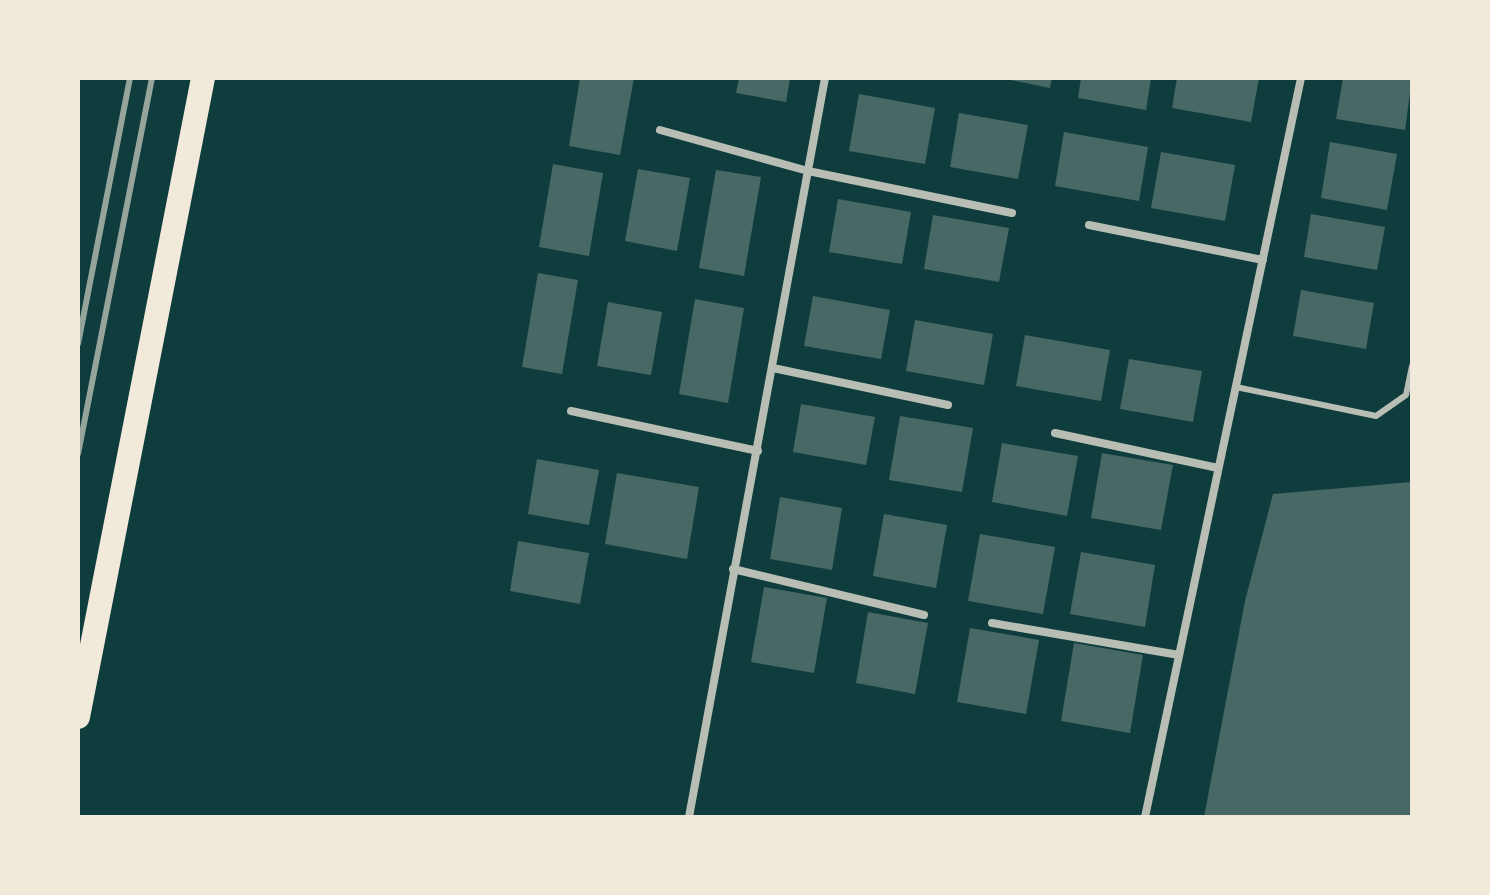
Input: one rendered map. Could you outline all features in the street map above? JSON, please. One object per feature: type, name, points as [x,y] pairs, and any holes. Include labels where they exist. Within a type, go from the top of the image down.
[{"type":"highway","points":[[78,717],[203,78]]},
{"type":"street","points":[[689,817],[825,78]]},
{"type":"street","points":[[1145,817],[1301,78]]},
{"type":"street","points":[[660,130],[808,171],[1012,213]]},
{"type":"street","points":[[1089,225],[1263,260]]},
{"type":"street","points":[[773,368],[948,405]]},
{"type":"street","points":[[571,411],[758,451]]},
{"type":"street","points":[[1055,433],[1218,468]]},
{"type":"street","points":[[733,569],[924,615]]},
{"type":"street","points":[[992,623],[1179,655]]},
{"type":"lane","points":[[1236,387],[1376,416],[1406,395],[1412,366]]},
{"type":"building","points":[[580,78],[634,78],[620,155],[569,146]]},
{"type":"building","points":[[739,78],[790,78],[786,102],[736,93]]},
{"type":"building","points":[[1001,78],[1052,78],[1050,88]]},
{"type":"building","points":[[1081,78],[1151,78],[1146,110],[1078,98]]},
{"type":"building","points":[[1177,78],[1259,78],[1251,122],[1172,108]]},
{"type":"building","points":[[1343,78],[1412,78],[1405,130],[1336,119]]},
{"type":"building","points":[[859,94],[935,108],[925,164],[849,151]]},
{"type":"building","points":[[959,113],[1028,125],[1018,179],[950,167]]},
{"type":"building","points":[[1064,132],[1148,147],[1139,201],[1055,186]]},
{"type":"building","points":[[1330,142],[1397,154],[1387,210],[1321,198]]},
{"type":"building","points":[[1161,152],[1235,165],[1225,221],[1151,208]]},
{"type":"building","points":[[553,164],[603,173],[589,256],[539,247]]},
{"type":"building","points":[[638,169],[690,178],[677,251],[625,241]]},
{"type":"building","points":[[716,170],[761,177],[744,276],[699,268]]},
{"type":"building","points":[[838,199],[911,212],[902,264],[829,252]]},
{"type":"building","points":[[1311,214],[1385,227],[1377,270],[1304,257]]},
{"type":"building","points":[[933,215],[1009,228],[999,282],[924,269]]},
{"type":"building","points":[[538,273],[578,280],[562,374],[522,367]]},
{"type":"building","points":[[1301,290],[1374,303],[1366,349],[1293,336]]},
{"type":"building","points":[[813,296],[890,310],[881,359],[804,346]]},
{"type":"building","points":[[695,299],[744,308],[728,403],[679,394]]},
{"type":"building","points":[[608,302],[662,312],[651,375],[597,366]]},
{"type":"building","points":[[915,320],[993,334],[984,385],[906,371]]},
{"type":"building","points":[[1025,335],[1110,350],[1101,401],[1016,386]]},
{"type":"building","points":[[1129,359],[1202,371],[1193,422],[1120,409]]},
{"type":"building","points":[[801,404],[875,417],[866,465],[793,452]]},
{"type":"building","points":[[900,416],[973,428],[962,492],[889,480]]},
{"type":"building","points":[[1002,443],[1078,456],[1067,516],[992,502]]},
{"type":"building","points":[[1102,453],[1173,465],[1161,530],[1091,518]]},
{"type":"building","points":[[537,459],[599,470],[589,525],[528,514]]},
{"type":"building","points":[[617,473],[699,487],[687,559],[605,544]]},
{"type":"building","points":[[1412,482],[1412,817],[1204,817],[1245,601],[1273,494]]},
{"type":"building","points":[[780,497],[842,508],[832,570],[770,559]]},
{"type":"building","points":[[884,514],[947,525],[936,588],[873,576]]},
{"type":"building","points":[[980,534],[1055,547],[1043,614],[968,601]]},
{"type":"building","points":[[518,541],[589,553],[580,604],[510,591]]},
{"type":"building","points":[[1081,552],[1155,565],[1145,627],[1070,614]]},
{"type":"building","points":[[764,587],[827,598],[814,673],[751,662]]},
{"type":"building","points":[[868,612],[928,623],[915,694],[856,683]]},
{"type":"building","points":[[970,628],[1039,640],[1026,714],[957,702]]},
{"type":"building","points":[[1074,643],[1143,655],[1130,733],[1061,721]]},
{"type":"railway","points":[[78,344],[130,78]]},
{"type":"railway","points":[[78,454],[152,78]]}]
